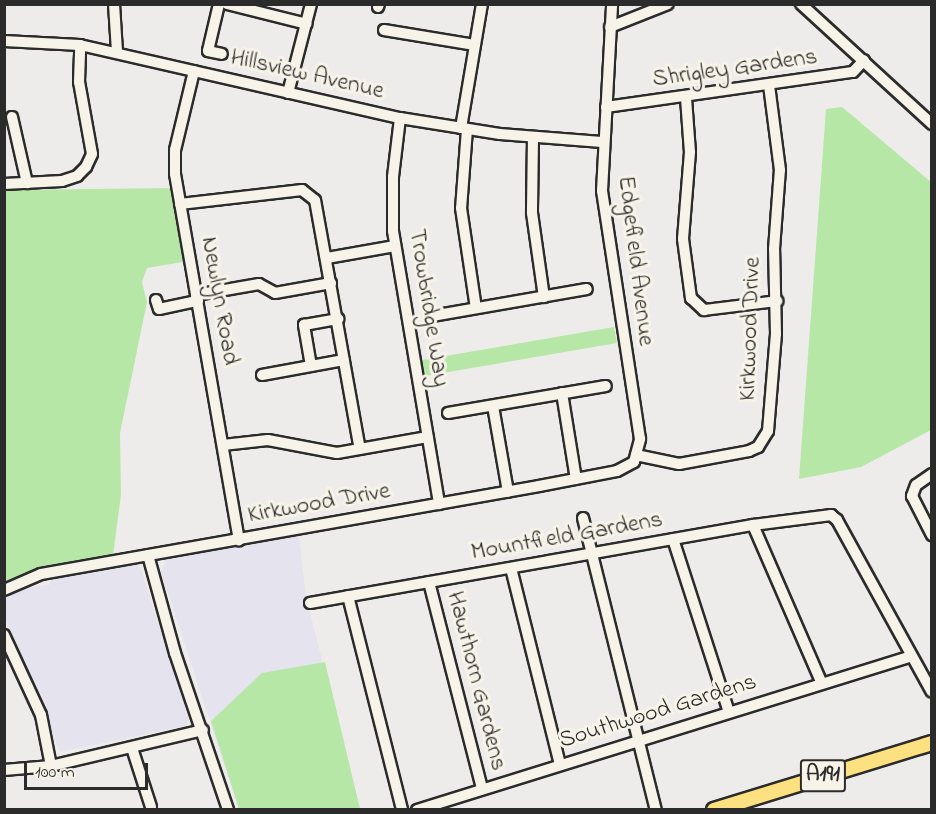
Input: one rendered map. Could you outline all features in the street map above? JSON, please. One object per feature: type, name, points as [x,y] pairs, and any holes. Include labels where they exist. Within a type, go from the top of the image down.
[{"type":"main road","name":"A191","points":[[714,810],[932,742]]},
{"type":"street","points":[[114,4],[117,52]]},
{"type":"street","points":[[219,4],[208,51],[222,54]]},
{"type":"street","points":[[227,4],[307,24]]},
{"type":"street","points":[[288,93],[311,4]]},
{"type":"street","points":[[476,308],[461,208],[464,128],[482,4]]},
{"type":"street","name":"Edgefield Avenue","points":[[612,4],[602,142],[607,243],[638,452]]},
{"type":"street","points":[[610,27],[668,4]]},
{"type":"street","points":[[801,4],[932,124]]},
{"type":"street","points":[[384,30],[475,45]]},
{"type":"street","name":"Hillsview Avenue","points":[[4,41],[80,45],[117,52],[400,118],[533,137],[602,142]]},
{"type":"street","points":[[4,184],[77,176],[92,154],[79,82],[80,45]]},
{"type":"street","name":"Shrigley Gardens","points":[[606,107],[686,98],[853,72],[864,60]]},
{"type":"street","name":"Newlyn Road","points":[[194,71],[174,160],[239,540]]},
{"type":"street","name":"Kirkwood Drive","points":[[4,590],[41,574],[576,479],[626,468],[638,452],[679,464],[758,447],[768,431],[777,301],[774,249],[780,170],[769,85]]},
{"type":"street","points":[[686,98],[690,153],[683,239],[691,298],[704,310],[777,301]]},
{"type":"street","points":[[12,117],[27,183]]},
{"type":"street","name":"Trowbridge Way","points":[[400,118],[393,177],[395,246],[439,504]]},
{"type":"street","points":[[533,137],[532,213],[544,297]]},
{"type":"street","points":[[180,204],[302,190],[315,200],[360,449]]},
{"type":"street","points":[[327,258],[395,246]]},
{"type":"street","points":[[156,300],[159,309],[259,284],[275,293],[331,283]]},
{"type":"street","points":[[432,316],[587,289]]},
{"type":"street","points":[[311,366],[304,325],[338,319]]},
{"type":"street","points":[[262,375],[344,360]]},
{"type":"street","points":[[448,413],[606,386]]},
{"type":"street","points":[[562,393],[576,479]]},
{"type":"street","points":[[492,405],[508,492]]},
{"type":"street","points":[[222,445],[268,440],[327,452],[360,449],[428,437]]},
{"type":"street","points":[[932,474],[916,485],[912,496],[932,535]]},
{"type":"street","name":"Mountfield Gardens","points":[[310,603],[753,525],[831,515],[837,520],[912,657]]},
{"type":"street","points":[[583,519],[656,810]]},
{"type":"street","points":[[753,525],[822,684]]},
{"type":"street","points":[[673,539],[729,712]]},
{"type":"street","points":[[148,555],[175,653],[228,810]]},
{"type":"street","points":[[511,568],[560,765]]},
{"type":"street","name":"Hawthorn Gardens","points":[[429,582],[482,789]]},
{"type":"street","points":[[348,596],[402,810]]},
{"type":"street","points":[[4,635],[41,715],[51,766]]},
{"type":"street","points":[[912,657],[932,692]]},
{"type":"street","name":"Southwood Gardens","points":[[417,810],[912,657]]},
{"type":"street","points":[[4,770],[51,766],[202,730]]},
{"type":"street","points":[[132,748],[151,807]]},
{"type":"shaded area","points":[[299,536],[306,597],[360,809],[239,809],[161,572],[166,559]]},
{"type":"shaded area","points":[[136,564],[141,569],[189,720],[186,726],[60,752],[5,618],[4,597],[30,587],[49,585],[52,578]]},
{"type":"green space","points":[[842,107],[931,182],[931,430],[861,467],[799,479],[826,109]]},
{"type":"green space","points":[[174,188],[188,261],[147,268],[142,282],[147,302],[120,433],[121,495],[113,555],[45,566],[5,581],[4,190]]},
{"type":"green space","points":[[614,327],[617,343],[425,376],[422,360]]},
{"type":"green space","points":[[325,662],[360,809],[239,809],[211,721],[262,673]]}]
